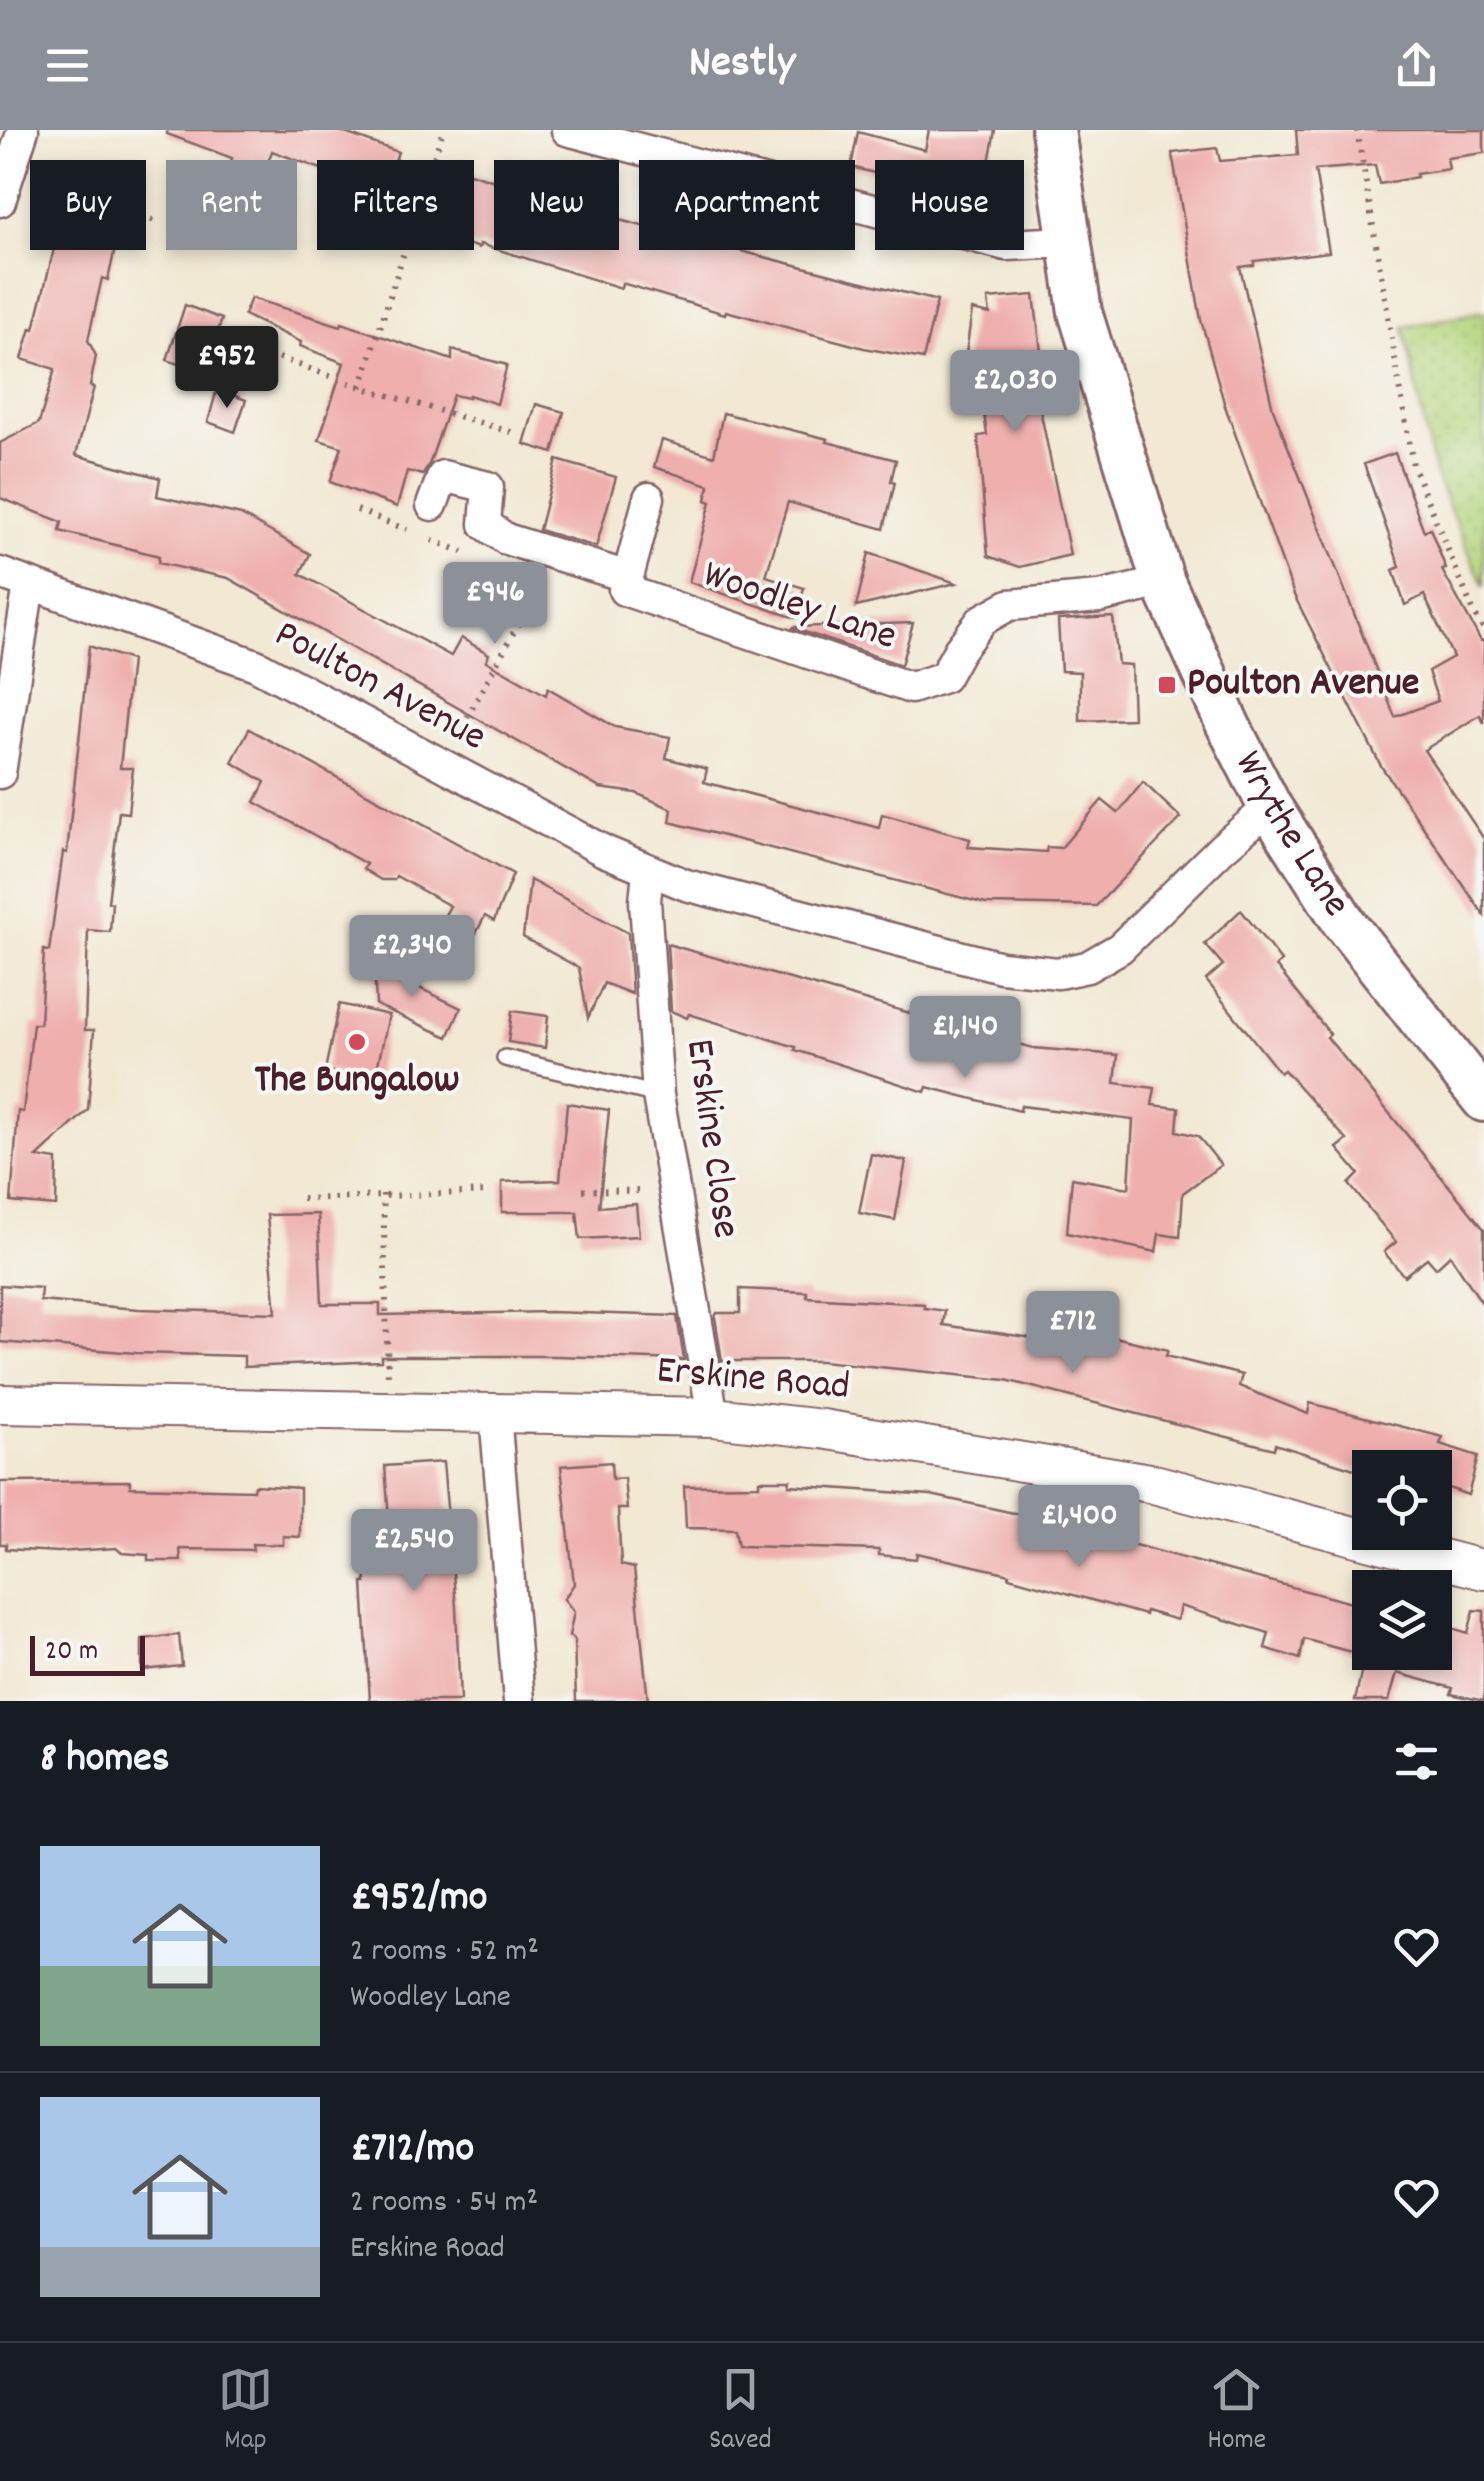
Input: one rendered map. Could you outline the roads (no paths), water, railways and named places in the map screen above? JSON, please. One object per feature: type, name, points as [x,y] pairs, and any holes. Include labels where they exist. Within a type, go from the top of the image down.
[{"type":"main road","name":"Wrythe Lane","points":[[1053,130],[1080,312],[1163,582],[1270,808],[1345,924],[1484,1100]]},
{"type":"street","points":[[4,189],[23,130]]},
{"type":"street","points":[[567,130],[1006,246],[1069,242]]},
{"type":"street","name":"Woodley Lane","points":[[432,505],[443,476],[488,487],[485,524],[506,539],[628,578],[624,590],[911,688],[944,677],[982,620],[1008,605],[1100,597],[1163,582]]},
{"type":"street","points":[[628,578],[650,498]]},
{"type":"street","name":"Poulton Avenue","points":[[0,573],[256,666],[604,852],[686,886],[1001,967],[1058,973],[1087,966],[1120,948],[1222,848],[1270,808]]},
{"type":"street","points":[[0,773],[29,584]]},
{"type":"street","name":"Erskine Close","points":[[648,871],[646,902],[658,1095],[714,1417]]},
{"type":"street","name":"Erskine Road","points":[[0,1404],[714,1417],[822,1429],[1150,1483],[1484,1570]]},
{"type":"street","points":[[495,1414],[519,1701]]},
{"type":"lane","points":[[504,1058],[658,1095]]},
{"type":"place","name":"Poulton Avenue","points":[[1167,685]]},
{"type":"place","name":"The Bungalow","points":[[357,1042]]}]
